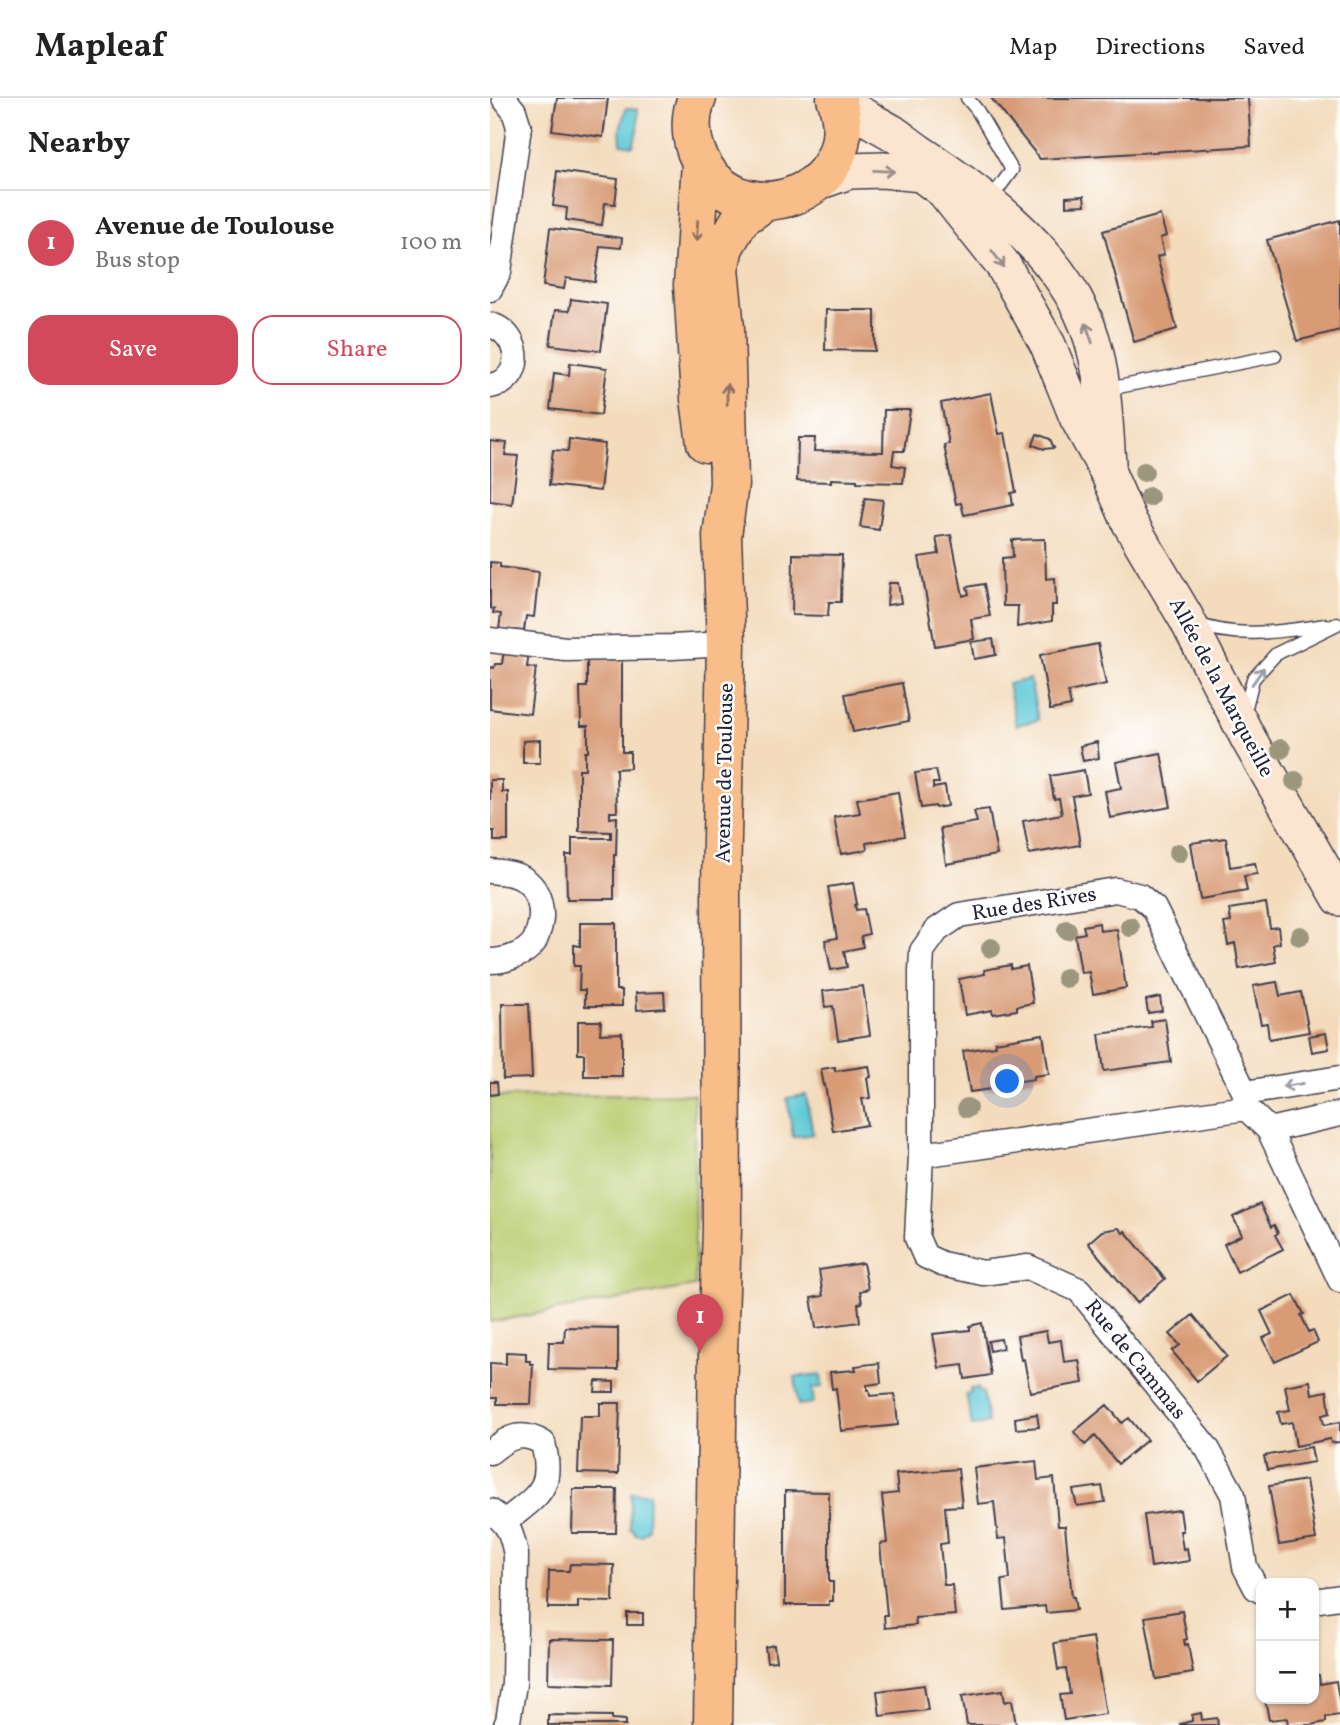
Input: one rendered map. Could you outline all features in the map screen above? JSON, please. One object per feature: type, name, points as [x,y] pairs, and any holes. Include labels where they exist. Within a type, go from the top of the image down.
[{"type":"main road","points":[[698,98],[691,123],[701,162],[713,178],[728,190],[746,198],[766,201],[780,200],[806,190],[818,182],[829,169],[838,153],[841,135],[842,118],[837,99]]},
{"type":"main road","name":"Avenue de Toulouse","points":[[701,162],[693,285],[695,326],[700,399],[711,489],[722,536]]},
{"type":"main road","name":"Avenue de Toulouse","points":[[713,1725],[722,1228],[721,886],[726,644],[722,536],[729,484],[725,328],[719,269],[724,247],[741,218],[766,201]]},
{"type":"street","points":[[490,289],[499,272],[519,127],[514,111],[504,98]]},
{"type":"street","name":"Allée de la Marqueille","points":[[837,99],[951,173],[972,203],[1048,345],[1077,417],[1108,473],[1130,523],[1186,618],[1249,740],[1340,898]]},
{"type":"street","name":"Allée de la Marqueille","points":[[818,182],[849,171],[883,170],[921,174],[944,191],[972,203],[1035,247],[1060,276],[1082,312],[1094,348],[1103,390],[1108,473]]},
{"type":"street","points":[[490,325],[503,330],[510,338],[516,353],[509,376],[501,383],[490,386]]},
{"type":"street","points":[[490,640],[566,649],[726,644]]},
{"type":"street","points":[[490,871],[519,876],[532,885],[540,901],[541,924],[534,942],[518,955],[490,961]]},
{"type":"street","name":"Rue des Rives","points":[[921,1155],[922,951],[937,930],[959,915],[1116,890],[1140,896],[1154,908],[1246,1101]]},
{"type":"street","points":[[921,1155],[1246,1101],[1340,1078]]},
{"type":"street","points":[[1246,1101],[1269,1130],[1340,1280]]},
{"type":"street","points":[[1269,1130],[1340,1114]]},
{"type":"street","name":"Rue de Cammas","points":[[921,1155],[917,1238],[925,1256],[942,1264],[984,1273],[1028,1267],[1079,1290],[1208,1448],[1233,1495],[1245,1567],[1256,1588]]},
{"type":"street","points":[[490,1452],[502,1442],[523,1435],[543,1443],[548,1461],[547,1476],[541,1492],[497,1517],[512,1537],[516,1555],[514,1684],[508,1724]]},
{"type":"street","points":[[1319,1600],[1340,1597]]},
{"type":"lane","points":[[967,98],[977,110],[1012,170],[972,203]]},
{"type":"lane","points":[[1103,390],[1275,356]]},
{"type":"lane","points":[[1186,618],[1198,625],[1227,631],[1266,633],[1338,623]]},
{"type":"lane","points":[[1249,740],[1245,711],[1253,679],[1276,654],[1338,623]]},
{"type":"green space","points":[[694,1094],[695,1286],[490,1322],[490,1097]]},
{"type":"water","points":[[626,108],[638,109],[638,128],[633,146],[621,144],[620,129]]},
{"type":"water","points":[[1030,679],[1038,720],[1016,725],[1008,684]]},
{"type":"water","points":[[806,1095],[813,1134],[793,1137],[787,1098]]},
{"type":"water","points":[[821,1374],[822,1387],[812,1388],[814,1403],[798,1405],[795,1377]]},
{"type":"water","points":[[978,1388],[979,1392],[983,1392],[988,1423],[972,1426],[966,1394],[971,1393],[970,1389]]},
{"type":"water","points":[[631,1493],[649,1493],[648,1529],[642,1535],[635,1534],[630,1529]]},
{"type":"building","points":[[557,98],[608,98],[603,137],[552,130]]},
{"type":"building","points":[[991,98],[1248,98],[1251,146],[1040,159]]},
{"type":"building","points":[[557,171],[618,179],[615,204],[605,203],[602,225],[566,220],[567,208],[553,206]]},
{"type":"building","points":[[1084,196],[1085,205],[1066,206],[1066,197]]},
{"type":"building","points":[[1160,215],[1166,236],[1160,238],[1164,255],[1157,257],[1177,329],[1134,342],[1103,231]]},
{"type":"building","points":[[1340,220],[1340,330],[1297,341],[1267,240]]},
{"type":"building","points":[[550,228],[622,238],[621,248],[600,246],[595,282],[566,278],[564,289],[543,286]]},
{"type":"building","points":[[571,299],[607,304],[601,351],[550,345],[555,310],[569,311]]},
{"type":"building","points":[[826,310],[875,310],[875,351],[825,350]]},
{"type":"building","points":[[570,363],[607,368],[601,415],[550,409],[554,373],[569,375]]},
{"type":"building","points":[[991,393],[999,434],[1005,433],[1016,492],[1011,493],[1013,505],[964,515],[961,503],[956,504],[944,445],[949,444],[941,403]]},
{"type":"building","points":[[884,410],[910,410],[904,451],[894,451],[892,465],[905,467],[903,483],[831,479],[831,482],[797,481],[798,438],[815,438],[814,451],[883,452]]},
{"type":"building","points":[[1037,434],[1050,439],[1054,448],[1044,449],[1033,445]]},
{"type":"building","points":[[569,439],[605,444],[600,491],[549,485],[553,450],[568,451]]},
{"type":"building","points":[[490,441],[507,443],[505,455],[518,456],[512,504],[490,501]]},
{"type":"building","points":[[865,498],[883,500],[879,530],[860,527]]},
{"type":"building","points":[[951,535],[963,596],[969,594],[967,587],[984,584],[990,616],[971,619],[974,639],[935,646],[919,557],[939,554],[936,537]]},
{"type":"building","points":[[1045,539],[1046,579],[1055,578],[1056,605],[1052,605],[1052,621],[1017,627],[1018,606],[1003,606],[1002,558],[1013,557],[1012,540]]},
{"type":"building","points":[[793,554],[842,555],[841,602],[829,602],[828,616],[792,615]]},
{"type":"building","points":[[490,562],[500,563],[500,567],[539,572],[534,617],[526,616],[524,631],[499,629],[501,614],[493,613],[494,609],[490,608]]},
{"type":"building","points":[[889,583],[898,583],[901,603],[887,605]]},
{"type":"building","points":[[993,639],[996,655],[974,659],[971,642]]},
{"type":"building","points":[[1098,644],[1106,684],[1068,692],[1071,706],[1050,710],[1040,655]]},
{"type":"building","points":[[504,650],[529,652],[527,667],[536,668],[530,714],[490,709],[490,667],[502,664]]},
{"type":"building","points":[[587,658],[622,658],[622,752],[630,752],[630,768],[616,769],[617,812],[610,812],[610,818],[617,817],[614,899],[567,899],[566,855],[572,855],[572,838],[611,838],[611,832],[579,831],[579,769],[585,769],[585,752],[588,752],[588,726],[581,726],[580,687],[587,687]]},
{"type":"building","points":[[902,683],[909,721],[853,732],[845,694]]},
{"type":"building","points":[[540,740],[540,763],[523,763],[523,741]]},
{"type":"building","points":[[1097,742],[1099,758],[1083,761],[1080,746]]},
{"type":"building","points":[[1161,753],[1171,807],[1110,818],[1105,791],[1121,788],[1116,762]]},
{"type":"building","points":[[936,770],[939,783],[933,783],[933,788],[945,786],[948,806],[921,808],[915,773]]},
{"type":"building","points":[[1084,770],[1088,793],[1072,796],[1080,845],[1029,854],[1023,821],[1062,814],[1059,798],[1054,799],[1050,776]]},
{"type":"building","points":[[490,780],[502,780],[502,792],[508,792],[508,841],[494,841],[494,831],[490,831]]},
{"type":"building","points":[[898,792],[905,836],[866,843],[867,850],[841,854],[834,817],[860,813],[857,799]]},
{"type":"building","points":[[989,809],[997,855],[946,864],[940,828],[977,822],[974,811]]},
{"type":"building","points":[[1226,838],[1230,867],[1255,863],[1257,874],[1244,876],[1247,891],[1200,899],[1191,843]]},
{"type":"building","points":[[853,883],[856,910],[864,909],[869,934],[861,936],[863,947],[844,951],[847,967],[831,970],[825,940],[837,938],[828,887]]},
{"type":"building","points":[[1266,903],[1270,928],[1278,927],[1280,943],[1273,945],[1276,962],[1239,969],[1235,943],[1228,945],[1224,923],[1231,922],[1229,909]]},
{"type":"building","points":[[580,923],[616,923],[616,990],[622,990],[622,1006],[585,1006],[585,990],[579,990],[580,966],[574,966],[574,945],[580,946]]},
{"type":"building","points":[[1099,923],[1100,931],[1117,929],[1126,988],[1093,994],[1089,972],[1081,973],[1075,935],[1085,933],[1083,926]]},
{"type":"building","points":[[1011,965],[1011,969],[1027,966],[1033,1003],[1017,1006],[1017,1010],[993,1014],[992,1010],[965,1015],[959,979],[985,974],[984,970]]},
{"type":"building","points":[[1277,982],[1280,996],[1301,992],[1309,1032],[1269,1039],[1267,1023],[1261,1024],[1253,986]]},
{"type":"building","points":[[863,986],[870,1035],[838,1040],[833,1006],[825,1007],[823,991]]},
{"type":"building","points":[[664,992],[665,1008],[637,1010],[636,993]]},
{"type":"building","points":[[1160,997],[1162,1011],[1148,1013],[1146,1000]]},
{"type":"building","points":[[502,1004],[529,1004],[532,1078],[503,1079]]},
{"type":"building","points":[[1165,1019],[1171,1062],[1104,1071],[1099,1034],[1152,1027],[1151,1021]]},
{"type":"building","points":[[578,1021],[601,1021],[600,1034],[622,1033],[622,1076],[584,1076],[584,1054],[578,1054]]},
{"type":"building","points":[[1326,1033],[1329,1049],[1312,1052],[1309,1036]]},
{"type":"building","points":[[1043,1034],[1049,1074],[1034,1076],[1034,1079],[1001,1084],[997,1082],[998,1088],[970,1092],[963,1051],[996,1046],[995,1042]]},
{"type":"building","points":[[869,1066],[871,1077],[867,1078],[870,1098],[862,1099],[867,1125],[833,1131],[821,1069],[835,1067],[835,1071]]},
{"type":"building","points":[[490,1082],[497,1082],[498,1094],[490,1095]]},
{"type":"building","points":[[1260,1204],[1271,1227],[1274,1225],[1278,1233],[1275,1235],[1283,1249],[1237,1272],[1224,1244],[1242,1235],[1233,1217]]},
{"type":"building","points":[[1119,1228],[1123,1233],[1125,1231],[1165,1279],[1137,1303],[1088,1243],[1102,1231]]},
{"type":"building","points":[[863,1263],[868,1289],[860,1291],[860,1322],[816,1328],[811,1298],[823,1296],[819,1270]]},
{"type":"building","points":[[1294,1295],[1304,1314],[1301,1315],[1309,1332],[1313,1330],[1318,1342],[1275,1362],[1263,1338],[1272,1334],[1261,1311]]},
{"type":"building","points":[[1193,1315],[1227,1356],[1197,1381],[1172,1351],[1180,1345],[1170,1334]]},
{"type":"building","points":[[982,1323],[991,1375],[965,1379],[963,1365],[939,1368],[933,1334],[970,1330],[970,1326]]},
{"type":"building","points":[[565,1327],[618,1328],[618,1370],[548,1369],[549,1342],[564,1342]]},
{"type":"building","points":[[1046,1331],[1048,1342],[1061,1340],[1064,1362],[1079,1360],[1083,1383],[1030,1392],[1017,1336]]},
{"type":"building","points":[[1001,1339],[1003,1348],[990,1351],[988,1341]]},
{"type":"building","points":[[506,1352],[526,1353],[526,1361],[533,1364],[531,1404],[497,1404],[497,1398],[490,1398],[490,1363],[506,1364]]},
{"type":"building","points":[[879,1363],[881,1383],[867,1385],[867,1390],[870,1396],[895,1394],[898,1425],[841,1431],[836,1388],[832,1389],[830,1372],[856,1370],[855,1366]]},
{"type":"building","points":[[596,1381],[614,1382],[614,1392],[595,1392]]},
{"type":"building","points":[[1310,1381],[1312,1394],[1327,1391],[1330,1413],[1322,1415],[1324,1425],[1340,1422],[1340,1442],[1331,1443],[1330,1439],[1296,1446],[1292,1422],[1281,1424],[1278,1412],[1290,1410],[1285,1386]]},
{"type":"building","points":[[600,1403],[620,1403],[618,1474],[578,1473],[580,1416],[600,1416]]},
{"type":"building","points":[[1107,1405],[1122,1423],[1129,1418],[1147,1440],[1118,1464],[1095,1436],[1085,1445],[1074,1432]]},
{"type":"building","points":[[1037,1414],[1039,1427],[1016,1429],[1015,1418]]},
{"type":"building","points":[[1311,1447],[1314,1462],[1267,1470],[1264,1456]]},
{"type":"building","points":[[1036,1461],[1038,1480],[1054,1478],[1058,1526],[1065,1526],[1072,1597],[1076,1610],[1046,1613],[1045,1606],[1005,1610],[1002,1580],[1010,1579],[1006,1538],[998,1539],[994,1502],[978,1504],[974,1468]]},
{"type":"building","points":[[958,1469],[962,1506],[945,1507],[948,1543],[940,1544],[944,1585],[952,1585],[955,1615],[915,1618],[916,1625],[885,1628],[884,1615],[887,1615],[880,1544],[887,1543],[882,1495],[898,1493],[896,1474]]},
{"type":"building","points":[[1306,1480],[1316,1539],[1279,1545],[1269,1486]]},
{"type":"building","points":[[1102,1486],[1105,1502],[1077,1506],[1073,1490]]},
{"type":"building","points":[[573,1489],[617,1489],[616,1533],[572,1533]]},
{"type":"building","points":[[785,1491],[829,1492],[829,1582],[833,1582],[833,1601],[829,1601],[829,1605],[785,1605]]},
{"type":"building","points":[[1180,1510],[1183,1549],[1187,1548],[1189,1561],[1151,1567],[1144,1515]]},
{"type":"building","points":[[570,1564],[614,1565],[613,1602],[578,1601],[578,1608],[548,1608],[549,1571],[569,1571]]},
{"type":"building","points":[[1182,1611],[1187,1639],[1184,1640],[1185,1645],[1188,1644],[1193,1673],[1156,1679],[1145,1617]]},
{"type":"building","points":[[627,1613],[643,1613],[643,1625],[627,1625]]},
{"type":"building","points":[[1093,1637],[1106,1714],[1064,1720],[1060,1695],[1070,1694],[1066,1669],[1058,1670],[1054,1643]]},
{"type":"building","points":[[549,1639],[613,1640],[612,1685],[548,1683]]},
{"type":"building","points":[[774,1645],[776,1661],[767,1662],[765,1647]]},
{"type":"building","points":[[1319,1675],[1320,1684],[1336,1681],[1340,1715],[1326,1717],[1326,1722],[1311,1725],[1288,1725],[1287,1718],[1269,1720],[1266,1704],[1319,1704]]},
{"type":"building","points":[[924,1685],[928,1710],[880,1716],[877,1691]]},
{"type":"building","points":[[1003,1690],[1005,1702],[1012,1700],[1016,1725],[967,1725],[962,1696]]},
{"type":"building","points":[[1201,1713],[1202,1720],[1217,1718],[1218,1725],[1180,1724],[1192,1721],[1192,1715]]},
{"type":"building","points":[[548,1715],[612,1716],[612,1719],[626,1720],[626,1725],[548,1725]]},
{"type":"place","name":"Avenue de Toulouse","points":[[700,1352]]}]
